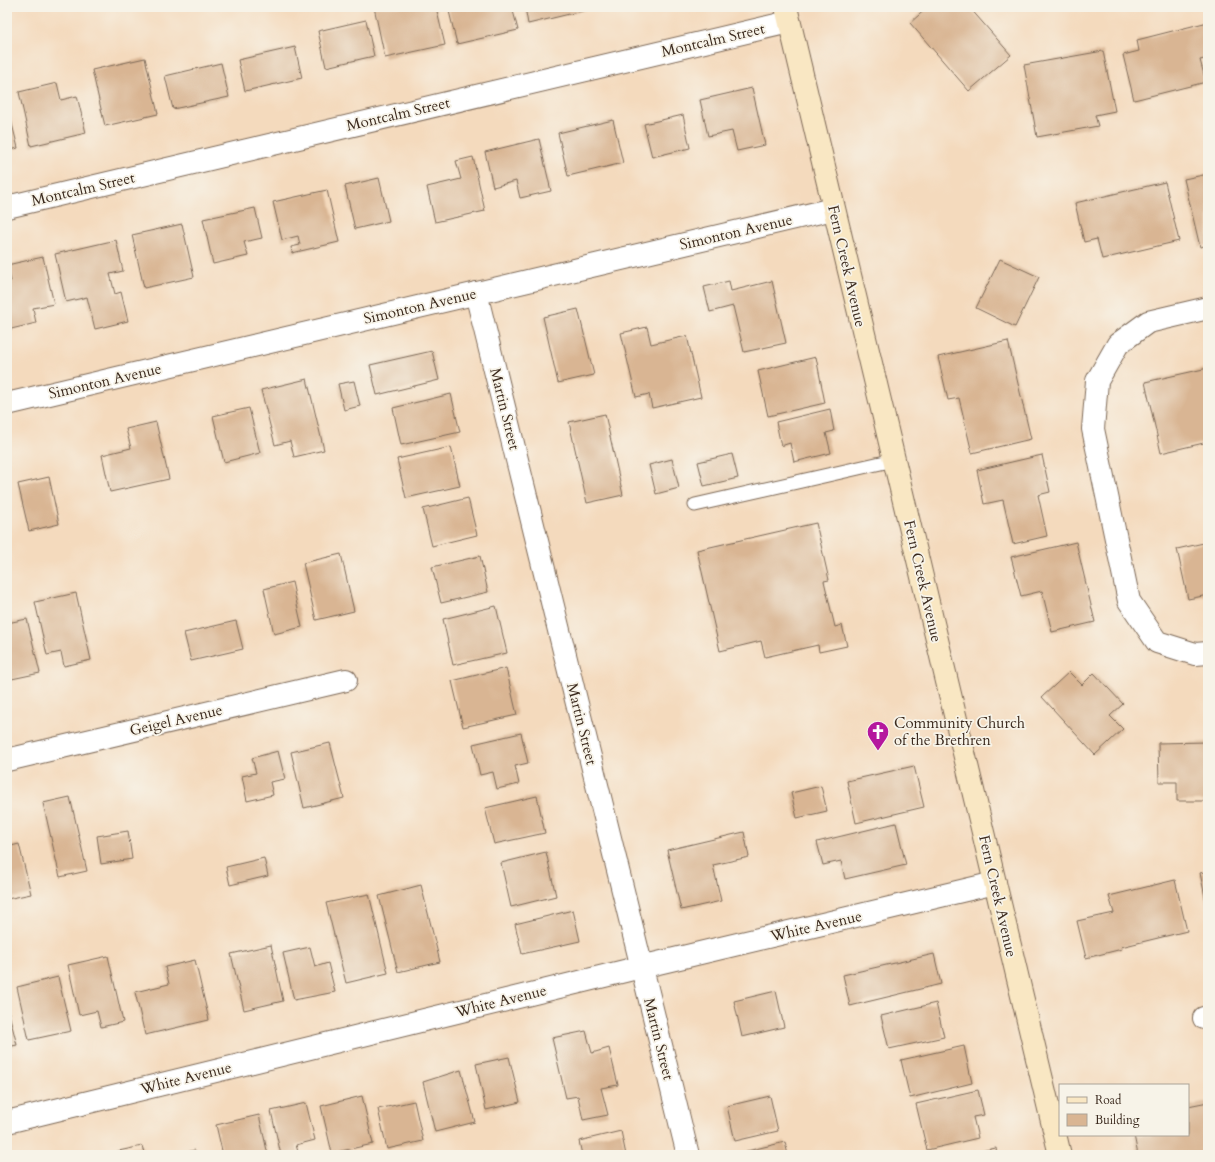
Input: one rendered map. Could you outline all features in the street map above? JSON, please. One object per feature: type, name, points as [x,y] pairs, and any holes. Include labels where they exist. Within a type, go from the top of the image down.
[{"type":"street","name":"Montcalm Street","points":[[7,207],[788,14]]},
{"type":"street","name":"Fern Creek Avenue","points":[[788,14],[833,209],[1060,1155]]},
{"type":"street","name":"Simonton Avenue","points":[[7,404],[833,209]]},
{"type":"street","name":"Martin Street","points":[[476,293],[688,1155]]},
{"type":"street","points":[[1208,308],[1148,322],[1118,344],[1097,382],[1093,429],[1129,601],[1157,642],[1195,654],[1208,653]]},
{"type":"street","name":"Geigel Avenue","points":[[7,760],[346,680]]},
{"type":"street","name":"White Avenue","points":[[7,1122],[641,967],[995,883]]},
{"type":"lane","points":[[695,505],[894,460]]},
{"type":"building","points":[[374,7],[436,7],[445,45],[385,58]]},
{"type":"building","points":[[448,7],[512,7],[518,30],[457,44]]},
{"type":"building","points":[[525,7],[586,7],[586,10],[528,24]]},
{"type":"building","points":[[928,7],[969,7],[1011,55],[969,91],[910,23]]},
{"type":"building","points":[[366,20],[374,56],[326,67],[318,31]]},
{"type":"building","points":[[1208,22],[1208,58],[1200,60],[1206,82],[1134,100],[1123,55],[1139,51],[1137,40]]},
{"type":"building","points":[[295,47],[302,78],[245,91],[238,60]]},
{"type":"building","points":[[1103,51],[1115,111],[1095,115],[1098,126],[1037,137],[1024,65]]},
{"type":"building","points":[[145,58],[158,114],[105,126],[92,70]]},
{"type":"building","points":[[221,63],[229,97],[173,109],[165,76]]},
{"type":"building","points":[[57,83],[61,100],[77,96],[86,133],[31,146],[19,92]]},
{"type":"building","points":[[752,88],[765,145],[737,151],[732,131],[708,136],[700,100]]},
{"type":"building","points":[[7,104],[18,148],[7,151]]},
{"type":"building","points":[[683,115],[690,148],[652,157],[644,124]]},
{"type":"building","points":[[613,120],[623,163],[568,176],[558,133]]},
{"type":"building","points":[[539,139],[551,191],[520,198],[516,181],[493,187],[485,152]]},
{"type":"building","points":[[473,157],[485,211],[435,222],[427,187],[461,179],[456,161]]},
{"type":"building","points":[[1208,174],[1208,245],[1200,247],[1184,179]]},
{"type":"building","points":[[379,178],[389,221],[355,229],[345,186]]},
{"type":"building","points":[[1165,182],[1179,241],[1102,259],[1097,239],[1084,242],[1075,203]]},
{"type":"building","points":[[327,190],[339,242],[292,253],[291,247],[300,245],[298,236],[282,240],[273,202]]},
{"type":"building","points":[[255,208],[262,238],[244,242],[248,256],[213,264],[203,219]]},
{"type":"building","points":[[182,224],[194,277],[144,288],[132,235]]},
{"type":"building","points":[[116,240],[123,271],[110,274],[115,294],[121,292],[128,321],[95,329],[87,297],[66,302],[55,254]]},
{"type":"building","points":[[43,257],[54,304],[33,308],[36,323],[7,330],[7,282],[11,281],[7,265]]},
{"type":"building","points":[[1000,259],[1039,277],[1015,327],[976,308]]},
{"type":"building","points":[[729,281],[731,291],[772,281],[786,343],[744,352],[733,306],[710,312],[704,287]]},
{"type":"building","points":[[578,309],[594,375],[558,383],[543,317]]},
{"type":"building","points":[[647,327],[651,344],[687,336],[701,397],[652,408],[649,394],[636,397],[621,333]]},
{"type":"building","points":[[1008,341],[1031,439],[972,453],[959,398],[948,400],[938,357]]},
{"type":"building","points":[[432,351],[439,380],[377,395],[370,365]]},
{"type":"building","points":[[816,357],[825,403],[768,416],[758,371]]},
{"type":"building","points":[[1208,368],[1208,442],[1161,453],[1145,382]]},
{"type":"building","points":[[307,379],[324,450],[294,457],[290,441],[275,445],[261,390]]},
{"type":"building","points":[[354,381],[360,406],[344,410],[338,384]]},
{"type":"building","points":[[451,394],[460,432],[401,445],[393,408]]},
{"type":"building","points":[[249,408],[260,453],[224,462],[213,416]]},
{"type":"building","points":[[830,409],[834,431],[826,433],[831,453],[794,462],[790,443],[781,446],[776,422]]},
{"type":"building","points":[[605,414],[623,495],[587,503],[569,422]]},
{"type":"building","points":[[156,422],[169,479],[110,492],[102,455],[131,448],[126,429]]},
{"type":"building","points":[[451,447],[460,486],[406,498],[397,459]]},
{"type":"building","points":[[732,454],[738,478],[704,486],[698,462]]},
{"type":"building","points":[[1042,455],[1050,492],[1038,495],[1047,536],[1013,544],[1003,500],[984,504],[977,470]]},
{"type":"building","points":[[672,459],[679,488],[656,494],[649,465]]},
{"type":"building","points":[[49,477],[59,524],[29,531],[18,484]]},
{"type":"building","points":[[468,498],[477,535],[432,546],[423,509]]},
{"type":"building","points":[[816,523],[829,580],[824,581],[835,627],[842,625],[847,646],[819,652],[818,645],[765,657],[761,641],[720,651],[697,550]]},
{"type":"building","points":[[1076,542],[1095,622],[1052,632],[1042,591],[1021,596],[1011,557]]},
{"type":"building","points":[[1208,542],[1208,595],[1188,599],[1177,549]]},
{"type":"building","points":[[341,554],[354,611],[316,620],[303,563]]},
{"type":"building","points":[[480,556],[488,592],[441,603],[432,567]]},
{"type":"building","points":[[292,582],[302,627],[274,634],[264,589]]},
{"type":"building","points":[[76,593],[91,660],[64,666],[61,652],[47,655],[35,602]]},
{"type":"building","points":[[496,606],[507,653],[453,665],[443,619]]},
{"type":"building","points":[[27,619],[40,673],[7,680],[7,623]]},
{"type":"building","points":[[236,621],[243,649],[191,661],[184,633]]},
{"type":"building","points":[[506,668],[517,715],[463,727],[452,681]]},
{"type":"building","points":[[1069,672],[1082,685],[1094,673],[1123,704],[1110,716],[1123,729],[1095,755],[1042,697]]},
{"type":"building","points":[[521,733],[528,763],[515,766],[519,784],[497,789],[493,772],[480,775],[473,744]]},
{"type":"building","points":[[1208,742],[1208,801],[1177,801],[1177,782],[1159,782],[1158,743]]},
{"type":"building","points":[[330,743],[344,798],[304,808],[291,752]]},
{"type":"building","points":[[278,751],[285,779],[270,782],[273,795],[247,801],[242,776],[256,773],[252,758]]},
{"type":"building","points":[[914,766],[924,807],[856,823],[847,781]]},
{"type":"building","points":[[821,786],[827,811],[797,818],[791,793]]},
{"type":"building","points":[[537,796],[545,833],[494,844],[485,808]]},
{"type":"building","points":[[70,797],[87,871],[60,877],[43,803]]},
{"type":"building","points":[[896,823],[906,865],[845,879],[841,861],[823,865],[817,842]]},
{"type":"building","points":[[128,831],[132,859],[101,864],[97,836]]},
{"type":"building","points":[[744,832],[749,857],[713,865],[721,901],[681,910],[667,850]]},
{"type":"building","points":[[19,844],[31,894],[7,899],[7,847]]},
{"type":"building","points":[[546,852],[556,896],[511,907],[501,863]]},
{"type":"building","points":[[264,858],[268,876],[230,885],[226,867]]},
{"type":"building","points":[[1208,871],[1208,906],[1207,906],[1200,873]]},
{"type":"building","points":[[1175,880],[1187,931],[1121,947],[1122,949],[1086,958],[1077,921],[1114,913],[1109,896]]},
{"type":"building","points":[[421,885],[440,962],[398,972],[379,896]]},
{"type":"building","points":[[369,894],[388,973],[346,983],[326,903]]},
{"type":"building","points":[[573,910],[580,941],[522,954],[515,924]]},
{"type":"building","points":[[271,945],[283,1001],[244,1010],[231,954]]},
{"type":"building","points":[[310,947],[315,967],[328,963],[335,992],[294,1000],[283,953]]},
{"type":"building","points":[[934,954],[941,984],[850,1006],[843,975]]},
{"type":"building","points":[[108,956],[123,1022],[101,1027],[97,1011],[79,1015],[68,965]]},
{"type":"building","points":[[195,960],[209,1020],[145,1035],[135,992],[169,984],[165,967]]},
{"type":"building","points":[[58,977],[71,1031],[29,1040],[17,987]]},
{"type":"building","points":[[776,991],[784,1027],[742,1037],[734,1001]]},
{"type":"building","points":[[936,1003],[944,1037],[889,1049],[881,1016]]},
{"type":"building","points":[[7,1006],[17,1045],[7,1047]]},
{"type":"building","points":[[586,1031],[592,1053],[609,1048],[618,1085],[601,1088],[608,1115],[583,1120],[578,1096],[566,1098],[552,1038]]},
{"type":"building","points":[[964,1046],[972,1083],[910,1098],[901,1060]]},
{"type":"building","points":[[509,1057],[520,1102],[486,1110],[476,1064]]},
{"type":"building","points":[[461,1070],[475,1122],[435,1132],[423,1082]]},
{"type":"building","points":[[978,1090],[984,1115],[973,1117],[978,1138],[927,1150],[916,1104]]},
{"type":"building","points":[[362,1096],[373,1144],[332,1153],[321,1106]]},
{"type":"building","points":[[770,1096],[778,1131],[735,1141],[727,1106]]},
{"type":"building","points":[[414,1101],[423,1141],[387,1149],[378,1109]]},
{"type":"building","points":[[1208,1102],[1208,1155],[1138,1155],[1134,1136],[1189,1136],[1189,1106]]},
{"type":"building","points":[[306,1103],[315,1140],[296,1145],[299,1155],[281,1155],[271,1111]]},
{"type":"building","points":[[259,1115],[268,1155],[223,1155],[216,1125]]},
{"type":"building","points":[[621,1131],[626,1155],[582,1155],[579,1141]]},
{"type":"building","points":[[785,1142],[788,1155],[748,1155],[747,1151]]},
{"type":"building","points":[[142,1146],[145,1155],[114,1155],[114,1152]]},
{"type":"building","points":[[996,1148],[997,1155],[965,1155],[965,1154]]},
{"type":"building","points":[[195,1150],[196,1155],[178,1155],[178,1154]]},
{"type":"place","name":"Community Church of the Brethren","points":[[878,752]]}]
